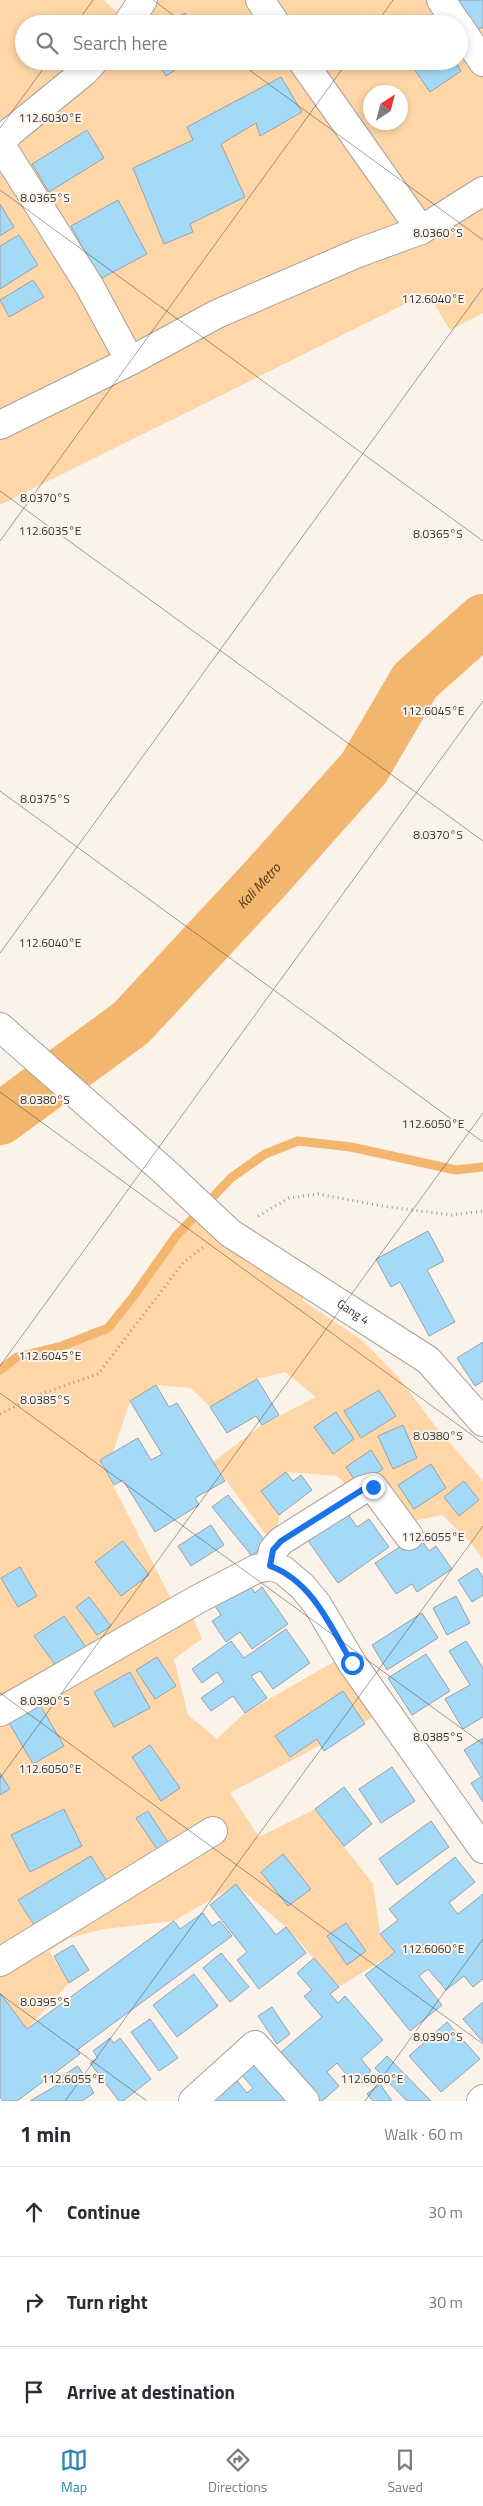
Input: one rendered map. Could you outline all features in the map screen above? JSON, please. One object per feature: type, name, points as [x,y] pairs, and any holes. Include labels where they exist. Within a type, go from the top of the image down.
[{"type":"street","points":[[133,15],[143,0]]},
{"type":"street","points":[[260,0],[270,15]]},
{"type":"street","points":[[442,0],[452,15]]},
{"type":"street","points":[[468,40],[483,62]]},
{"type":"street","points":[[86,70],[9,133],[3,141],[2,152],[90,287],[130,361]]},
{"type":"street","points":[[308,70],[421,230]]},
{"type":"street","points":[[0,425],[130,361],[216,314],[358,253],[421,230],[483,191]]},
{"type":"street","name":"Gang 4","points":[[0,1027],[222,1224],[428,1360],[483,1422]]},
{"type":"street","points":[[270,1566],[273,1550],[281,1541],[362,1490],[373,1487],[410,1536]]},
{"type":"street","points":[[0,1712],[198,1599],[256,1568],[270,1566],[284,1570],[302,1586],[317,1604],[352,1663],[483,1849]]},
{"type":"street","points":[[0,1962],[213,1831]]},
{"type":"street","points":[[193,2101],[255,2045],[305,2101]]},
{"type":"path","points":[[0,1414],[41,1394],[98,1374],[183,1263],[217,1237],[222,1224],[289,1198],[318,1194],[350,1198],[382,1206],[452,1215],[483,1211]]},
{"type":"shaded area","points":[[0,0],[104,0],[120,15],[15,15],[15,70],[468,70],[468,15],[128,15],[136,0],[483,0],[483,313],[450,330],[427,293],[0,505]]},
{"type":"shaded area","points":[[204,1209],[308,1293],[302,1300],[362,1340],[400,1379],[435,1426],[483,1481],[483,1559],[470,1542],[442,1515],[396,1525],[363,1503],[337,1476],[287,1472],[274,1546],[213,1462],[262,1425],[316,1397],[285,1372],[257,1379],[210,1407],[191,1388],[156,1385],[130,1401],[113,1452],[100,1460],[182,1620],[188,1605],[202,1639],[174,1659],[188,1715],[217,1739],[245,1713],[344,1656],[381,1713],[230,1793],[259,1837],[315,1809],[373,1884],[380,1934],[395,1952],[339,1987],[286,1927],[236,1885],[174,1921],[104,1929],[69,1938],[49,1951],[69,1983],[27,2029],[0,1992],[0,1370],[17,1357],[62,1346],[108,1328],[133,1297],[176,1236]]},
{"type":"building","points":[[454,0],[483,0],[483,29],[482,27],[474,31],[468,22],[468,15],[464,15]]},
{"type":"building","points":[[162,70],[175,70],[166,76]]},
{"type":"building","points":[[415,70],[460,70],[461,71],[430,92]]},
{"type":"building","points":[[281,77],[302,112],[260,136],[256,123],[221,144],[245,197],[190,224],[193,232],[164,244],[133,168],[193,140],[187,127]]},
{"type":"building","points":[[87,130],[104,158],[49,192],[32,164]]},
{"type":"building","points":[[118,200],[147,254],[100,279],[71,226]]},
{"type":"building","points":[[0,204],[14,227],[0,236]]},
{"type":"building","points":[[19,235],[38,265],[0,289],[0,246]]},
{"type":"building","points":[[33,280],[44,297],[9,317],[0,300]]},
{"type":"building","points":[[428,1231],[444,1261],[427,1270],[455,1322],[429,1336],[400,1282],[391,1287],[376,1259]]},
{"type":"building","points":[[483,1342],[483,1381],[475,1386],[457,1358]]},
{"type":"building","points":[[257,1379],[279,1415],[262,1425],[256,1416],[227,1433],[210,1407]]},
{"type":"building","points":[[156,1385],[169,1407],[177,1403],[225,1481],[195,1498],[199,1505],[155,1532],[123,1480],[114,1485],[100,1460],[138,1438],[151,1460],[162,1454],[130,1401]]},
{"type":"building","points":[[379,1390],[396,1416],[361,1438],[344,1411]]},
{"type":"building","points":[[336,1412],[354,1439],[333,1454],[314,1427]]},
{"type":"building","points":[[403,1425],[417,1458],[393,1469],[378,1436]]},
{"type":"building","points":[[371,1450],[383,1469],[358,1485],[346,1467]]},
{"type":"building","points":[[431,1464],[446,1488],[414,1509],[398,1485]]},
{"type":"building","points":[[286,1472],[293,1481],[301,1475],[312,1490],[279,1515],[261,1491]]},
{"type":"building","points":[[464,1481],[479,1500],[459,1516],[444,1497]]},
{"type":"building","points":[[228,1495],[267,1543],[252,1556],[212,1507]]},
{"type":"building","points":[[343,1507],[357,1527],[369,1519],[389,1547],[338,1583],[304,1535]]},
{"type":"building","points":[[211,1525],[224,1545],[191,1566],[178,1546]]},
{"type":"building","points":[[418,1535],[429,1551],[436,1546],[452,1569],[417,1592],[412,1584],[396,1594],[375,1563]]},
{"type":"building","points":[[123,1541],[149,1575],[121,1596],[95,1562]]},
{"type":"building","points":[[20,1567],[37,1596],[18,1607],[1,1578]]},
{"type":"building","points":[[477,1568],[483,1577],[483,1595],[472,1602],[458,1580]]},
{"type":"building","points":[[246,1580],[255,1593],[262,1587],[288,1624],[252,1649],[240,1632],[226,1642],[212,1621],[221,1615],[213,1603]]},
{"type":"building","points":[[456,1596],[470,1623],[447,1635],[433,1608]]},
{"type":"building","points":[[89,1597],[111,1626],[97,1635],[76,1607]]},
{"type":"building","points":[[422,1613],[438,1638],[387,1670],[372,1645]]},
{"type":"building","points":[[64,1616],[88,1650],[59,1670],[34,1636]]},
{"type":"building","points":[[286,1629],[310,1663],[273,1689],[260,1671],[251,1676],[267,1698],[245,1713],[233,1696],[211,1711],[201,1698],[224,1682],[217,1672],[202,1683],[192,1669],[231,1641],[244,1658]]},
{"type":"building","points":[[466,1641],[483,1668],[483,1717],[463,1729],[445,1699],[470,1685],[449,1651]]},
{"type":"building","points":[[426,1654],[450,1691],[412,1715],[388,1678]]},
{"type":"building","points":[[157,1657],[176,1686],[155,1699],[136,1670]]},
{"type":"building","points":[[130,1672],[150,1708],[114,1727],[94,1692]]},
{"type":"building","points":[[343,1691],[365,1724],[324,1751],[317,1739],[290,1757],[275,1736]]},
{"type":"building","points":[[39,1703],[64,1746],[33,1764],[8,1721]]},
{"type":"building","points":[[483,1738],[483,1802],[471,1783],[481,1777],[464,1750]]},
{"type":"building","points":[[150,1745],[180,1788],[161,1801],[132,1757]]},
{"type":"building","points":[[392,1767],[415,1801],[381,1823],[359,1789]]},
{"type":"building","points":[[0,1773],[10,1789],[0,1795]]},
{"type":"building","points":[[344,1787],[372,1824],[344,1846],[315,1809]]},
{"type":"building","points":[[64,1809],[82,1846],[30,1872],[11,1835]]},
{"type":"building","points":[[148,1811],[170,1845],[159,1852],[136,1818]]},
{"type":"building","points":[[431,1821],[449,1847],[397,1885],[379,1859]]},
{"type":"building","points":[[283,1854],[311,1889],[288,1906],[261,1872]]},
{"type":"building","points":[[91,1856],[108,1883],[36,1928],[18,1900]]},
{"type":"building","points":[[455,1857],[475,1882],[449,1903],[458,1914],[483,1894],[483,1979],[473,1987],[464,1976],[446,1990],[428,1969],[419,1976],[442,2005],[410,2031],[365,1975],[395,1952],[380,1934],[398,1920],[389,1909]]},
{"type":"building","points":[[236,1884],[276,1935],[286,1927],[306,1953],[259,1989],[237,1960],[247,1952],[210,1905]]},
{"type":"building","points":[[203,1913],[212,1926],[220,1921],[232,1936],[77,2050],[80,2054],[17,2101],[3,2101],[0,2097],[0,1993],[27,2029],[174,1921],[180,1929]]},
{"type":"building","points":[[346,1923],[366,1951],[347,1965],[327,1936]]},
{"type":"building","points":[[73,1945],[89,1970],[69,1983],[54,1956]]},
{"type":"building","points":[[221,1953],[249,1987],[230,2002],[203,1968]]},
{"type":"building","points":[[314,1958],[339,1987],[330,1994],[338,2003],[345,1996],[383,2040],[361,2059],[371,2071],[355,2085],[337,2063],[327,2072],[339,2086],[322,2101],[313,2101],[275,2057],[322,2017],[304,1996],[312,1990],[297,1973]]},
{"type":"building","points":[[194,1974],[218,2006],[177,2037],[153,2005]]},
{"type":"building","points":[[483,2002],[483,2042],[463,2019]]},
{"type":"building","points":[[272,2007],[290,2034],[277,2044],[258,2016]]},
{"type":"building","points":[[150,2019],[178,2058],[159,2071],[131,2032]]},
{"type":"building","points":[[447,2022],[480,2059],[441,2092],[409,2056]]},
{"type":"building","points":[[110,2038],[114,2043],[120,2038],[151,2079],[123,2101],[119,2101],[90,2063],[98,2058],[93,2051]]},
{"type":"building","points":[[387,2056],[431,2101],[407,2101],[375,2068]]},
{"type":"building","points":[[254,2059],[300,2101],[214,2101],[210,2097],[234,2077],[247,2093],[253,2088],[239,2072]]},
{"type":"building","points":[[78,2066],[94,2093],[82,2101],[30,2101],[57,2085],[54,2081]]},
{"type":"building","points":[[380,2084],[392,2101],[373,2101],[367,2094]]},
{"type":"waterway","name":"Kali Metro","points":[[0,1119],[131,1023],[265,879],[364,768],[415,681],[483,620]]},
{"type":"waterway","points":[[0,1370],[17,1357],[62,1346],[108,1328],[133,1297],[176,1236],[231,1178],[265,1154],[298,1141],[351,1147],[456,1170],[483,1167]]},
{"type":"route","points":[[352,1663],[317,1604],[302,1586],[284,1570],[270,1566],[273,1550],[281,1541],[362,1490],[373,1487]]}]
